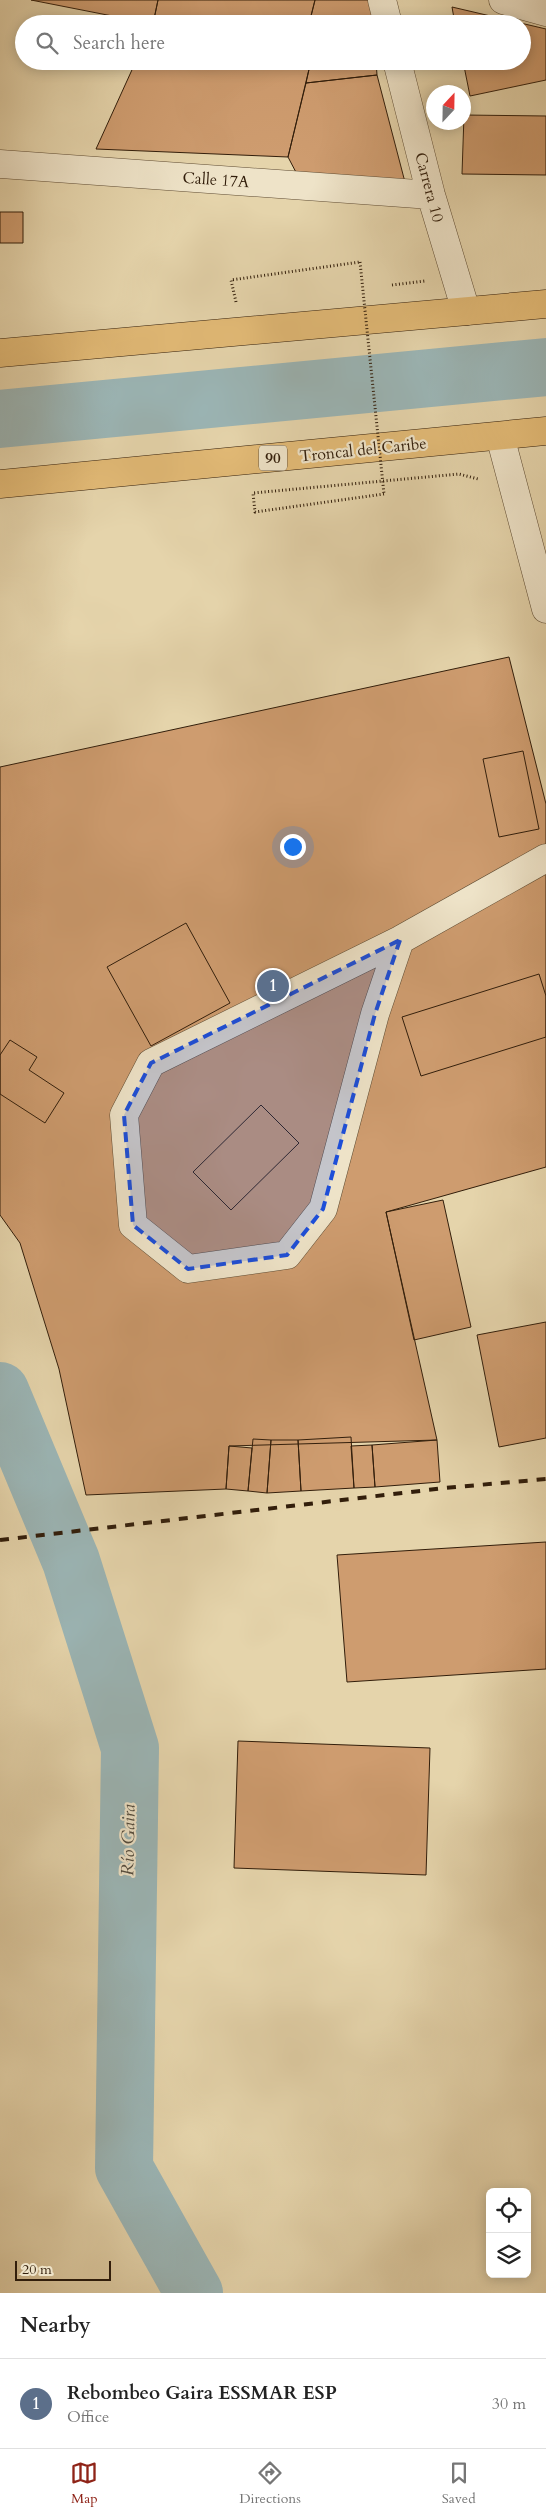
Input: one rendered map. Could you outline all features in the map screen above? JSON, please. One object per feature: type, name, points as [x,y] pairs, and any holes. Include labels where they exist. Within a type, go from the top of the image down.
[{"type":"highway","points":[[0,353],[546,304]]},
{"type":"highway","name":"Troncal del Caribe","points":[[0,484],[546,431]]},
{"type":"street","points":[[382,0],[386,15]]},
{"type":"street","points":[[502,0],[546,12]]},
{"type":"street","name":"Carrera 10","points":[[399,70],[431,195],[466,311]]},
{"type":"street","name":"Calle 17A","points":[[0,164],[431,195]]},
{"type":"street","points":[[500,436],[546,609]]},
{"type":"street","points":[[400,940],[374,1014],[323,1209],[287,1256],[188,1269],[132,1224],[124,1116],[151,1063],[400,940],[546,858]]},
{"type":"path","points":[[245,301],[235,302],[231,280],[360,262],[384,494],[254,512],[253,493],[459,474],[478,478],[481,485]]},
{"type":"path","points":[[388,285],[456,278]]},
{"type":"path","points":[[360,288],[369,287]]},
{"type":"highlighted area","points":[[400,940],[375,1014],[323,1209],[287,1255],[188,1269],[133,1225],[124,1115],[151,1063]]},
{"type":"building","points":[[31,0],[158,0],[155,15],[107,15]]},
{"type":"building","points":[[158,0],[315,0],[311,15],[155,15]]},
{"type":"building","points":[[315,0],[371,0],[372,15],[311,15]]},
{"type":"building","points":[[452,7],[486,15],[453,15]]},
{"type":"building","points":[[531,25],[546,29],[546,80],[471,96],[471,85],[468,85],[465,70],[531,70]]},
{"type":"building","points":[[132,70],[309,70],[288,157],[96,149]]},
{"type":"building","points":[[309,70],[377,70],[377,75],[306,83]]},
{"type":"building","points":[[377,75],[406,186],[299,178],[288,157],[306,83]]},
{"type":"building","points":[[471,115],[546,116],[546,175],[462,174],[463,130],[471,130]]},
{"type":"building","points":[[0,212],[23,212],[23,243],[0,243]]},
{"type":"building","points":[[509,657],[546,804],[546,1167],[386,1212],[437,1440],[229,1446],[226,1489],[86,1495],[59,1369],[20,1243],[0,1215],[0,767]]},
{"type":"building","points":[[523,751],[539,829],[499,837],[483,759]]},
{"type":"building","points":[[186,923],[230,1003],[151,1046],[107,967]]},
{"type":"building","points":[[539,974],[546,996],[546,1037],[421,1076],[402,1017]]},
{"type":"building","points":[[10,1040],[37,1057],[29,1070],[64,1093],[45,1123],[0,1094],[0,1055]]},
{"type":"building","points":[[261,1105],[299,1143],[231,1210],[193,1172]]},
{"type":"building","points":[[443,1200],[471,1327],[414,1340],[386,1212]]},
{"type":"building","points":[[546,1322],[546,1438],[499,1447],[477,1335]]},
{"type":"building","points":[[351,1437],[354,1488],[301,1491],[298,1440]]},
{"type":"building","points":[[253,1439],[271,1440],[267,1493],[248,1491]]},
{"type":"building","points":[[271,1440],[298,1440],[301,1491],[267,1493]]},
{"type":"building","points":[[437,1440],[440,1482],[375,1487],[372,1445]]},
{"type":"building","points":[[372,1445],[375,1487],[354,1488],[351,1446]]},
{"type":"building","points":[[229,1446],[252,1448],[248,1491],[226,1489]]},
{"type":"building","points":[[546,1542],[546,1669],[347,1682],[337,1555]]},
{"type":"building","points":[[238,1741],[430,1748],[426,1875],[234,1868]]},
{"type":"waterway","points":[[0,419],[546,367]]},
{"type":"waterway","name":"Río Gaira","points":[[0,1391],[71,1561],[130,1748],[124,2168],[194,2293]]},
{"type":"railway","points":[[0,1540],[445,1488],[546,1479]]},
{"type":"place","name":"Rebombeo Gaira ESSMAR ESP","points":[[273,986]]}]
